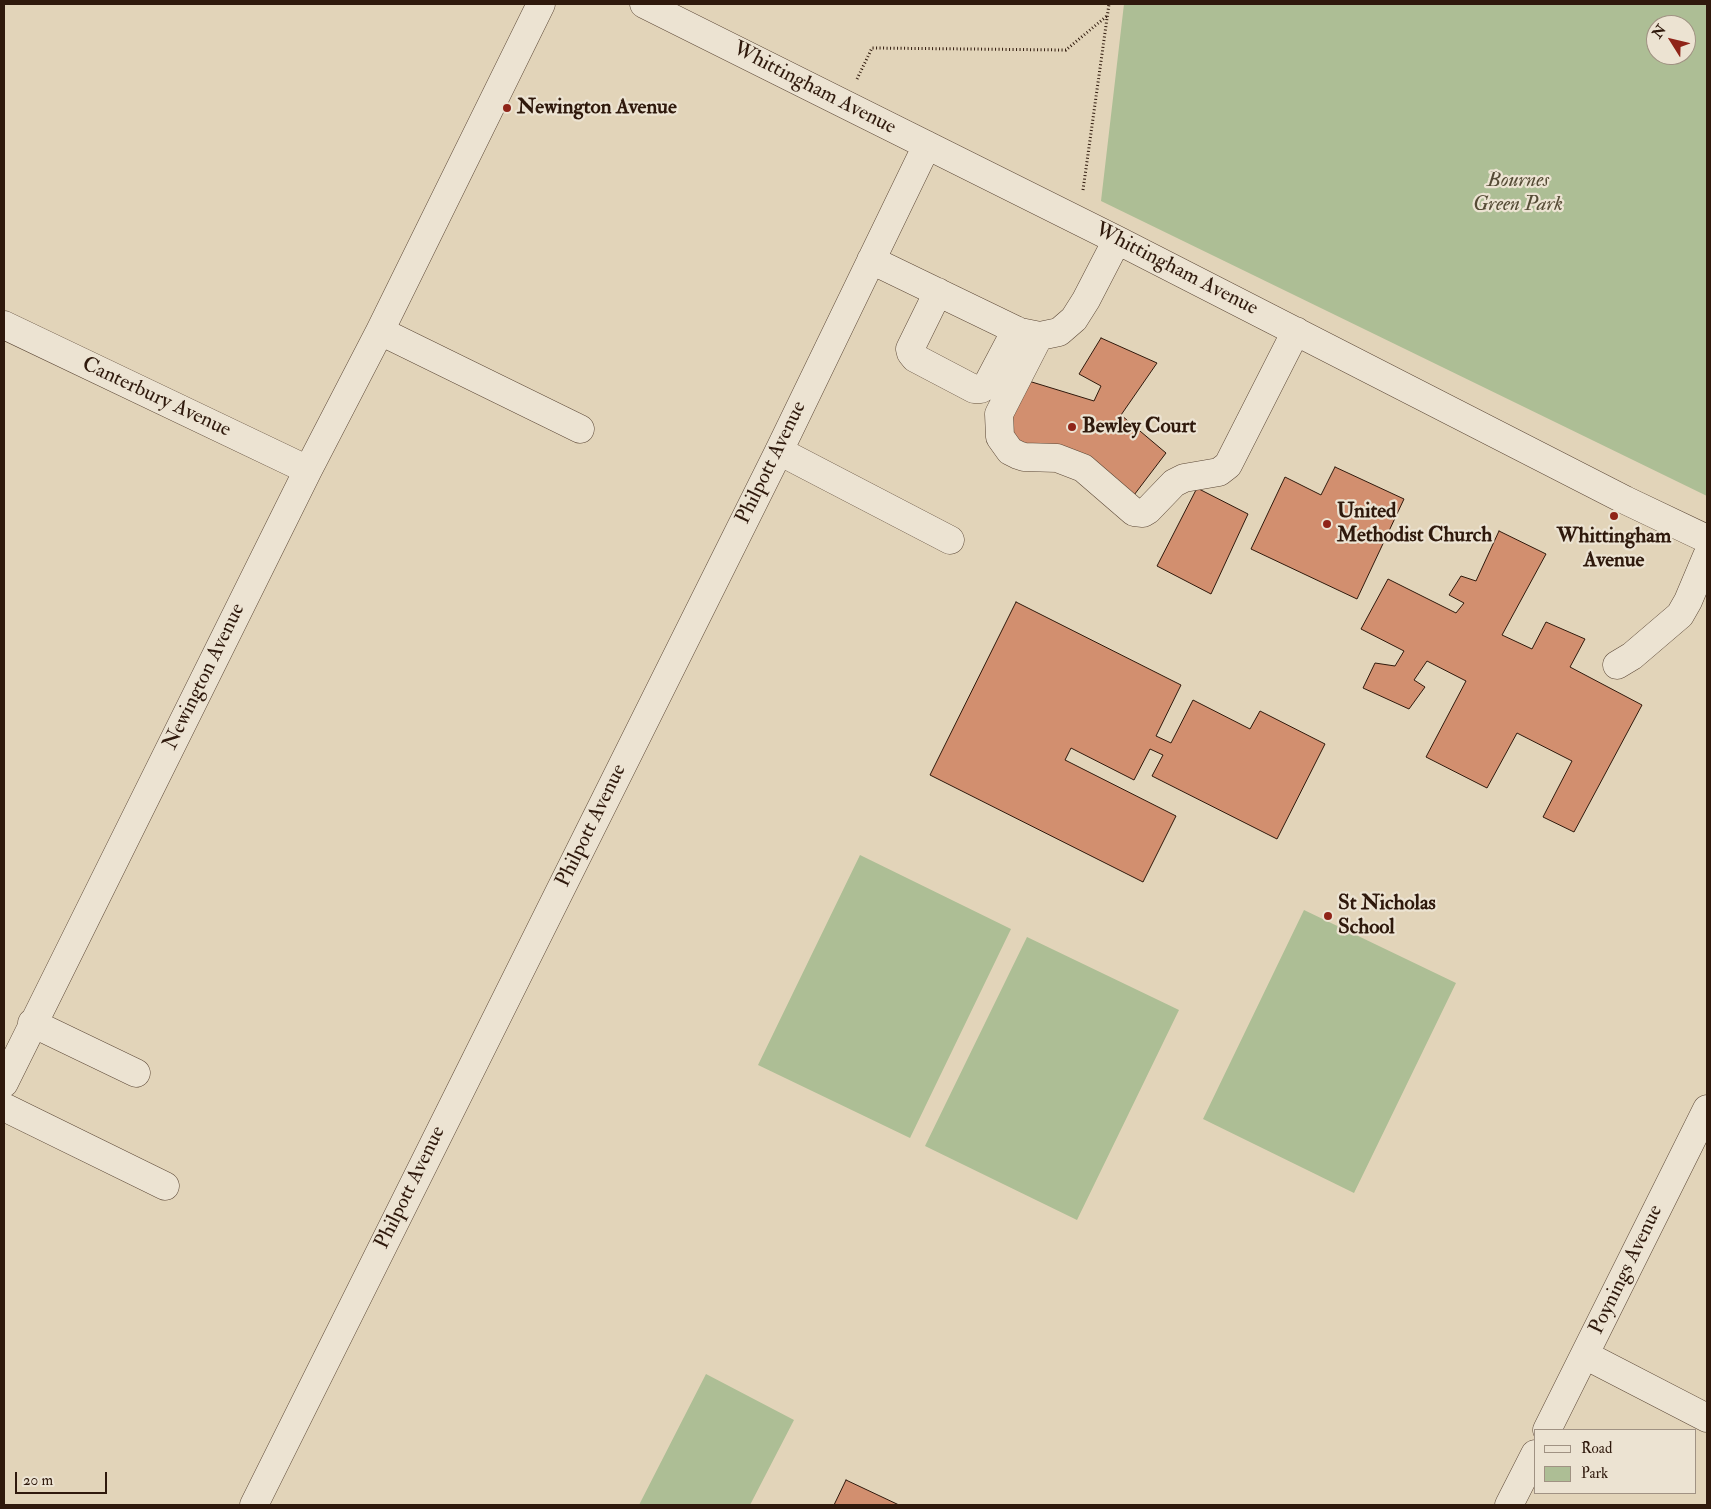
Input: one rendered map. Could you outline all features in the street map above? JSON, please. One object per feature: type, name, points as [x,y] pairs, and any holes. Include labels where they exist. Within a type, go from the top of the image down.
[{"type":"street","name":"Newington Avenue","points":[[4,1083],[32,1023],[308,470],[380,331],[540,4]]},
{"type":"street","name":"Whittingham Avenue","points":[[644,4],[1117,240],[1625,500],[1707,539]]},
{"type":"street","name":"Philpott Avenue","points":[[254,1505],[779,451],[927,145]]},
{"type":"street","points":[[871,260],[1027,333],[1059,332],[1074,319],[1086,300],[1117,240]]},
{"type":"street","points":[[938,292],[910,349],[911,354],[915,358],[974,389],[981,389],[987,385],[1027,333]]},
{"type":"street","name":"Canterbury Avenue","points":[[4,326],[308,470]]},
{"type":"street","points":[[380,331],[580,429]]},
{"type":"street","points":[[1027,333],[999,414],[1000,437],[1010,452],[1024,457],[1057,458],[1083,468],[1134,512],[1143,513],[1174,484],[1184,478],[1219,472],[1228,465],[1296,331]]},
{"type":"street","points":[[779,451],[950,540]]},
{"type":"street","points":[[1617,665],[1632,656],[1680,615],[1707,556]]},
{"type":"street","points":[[32,1023],[136,1073]]},
{"type":"street","points":[[4,1107],[165,1186]]},
{"type":"street","name":"Poynings Avenue","points":[[1548,1429],[1707,1110]]},
{"type":"street","points":[[1585,1355],[1707,1418]]},
{"type":"street","points":[[1508,1505],[1534,1456]]},
{"type":"path","points":[[1079,221],[1109,4]]},
{"type":"path","points":[[845,104],[872,48],[1066,50],[1108,15]]},
{"type":"green space","name":"Bournes Green Park","points":[[1124,4],[1707,4],[1707,496],[1101,201]]},
{"type":"green space","points":[[860,855],[1011,929],[910,1138],[758,1065]]},
{"type":"green space","points":[[1304,910],[1456,983],[1354,1193],[1203,1119]]},
{"type":"green space","points":[[1027,937],[1179,1010],[1077,1220],[925,1146]]},
{"type":"green space","points":[[706,1374],[794,1420],[750,1505],[639,1505]]},
{"type":"building","name":"Bewley Court","points":[[1101,338],[1157,363],[1121,415],[1166,453],[1131,499],[1006,438],[1022,379],[1094,401],[1101,386],[1079,374]]},
{"type":"building","name":"United Methodist Church","points":[[1335,467],[1404,499],[1357,599],[1251,549],[1285,477],[1321,495]]},
{"type":"building","points":[[1197,488],[1248,514],[1211,594],[1157,566]]},
{"type":"building","points":[[1499,531],[1546,554],[1502,635],[1532,649],[1546,622],[1585,639],[1570,667],[1642,705],[1574,832],[1543,817],[1572,761],[1517,733],[1487,788],[1426,757],[1466,681],[1427,661],[1414,680],[1425,687],[1409,709],[1363,688],[1375,663],[1395,666],[1404,651],[1361,629],[1388,579],[1456,613],[1464,603],[1449,595],[1461,576],[1476,581]]},
{"type":"building","points":[[1016,602],[1181,685],[1156,736],[1171,743],[1193,700],[1250,729],[1260,711],[1325,744],[1277,839],[1152,776],[1163,755],[1150,749],[1134,780],[1071,748],[1065,760],[1176,816],[1143,882],[930,775]]},
{"type":"building","points":[[846,1480],[899,1505],[834,1505]]},
{"type":"place","name":"Newington Avenue","points":[[507,108]]},
{"type":"place","name":"Bewley Court","points":[[1072,427]]},
{"type":"place","name":"Whittingham Avenue","points":[[1614,516]]},
{"type":"place","name":"United Methodist Church","points":[[1327,524]]},
{"type":"place","name":"St Nicholas School","points":[[1328,916]]}]
